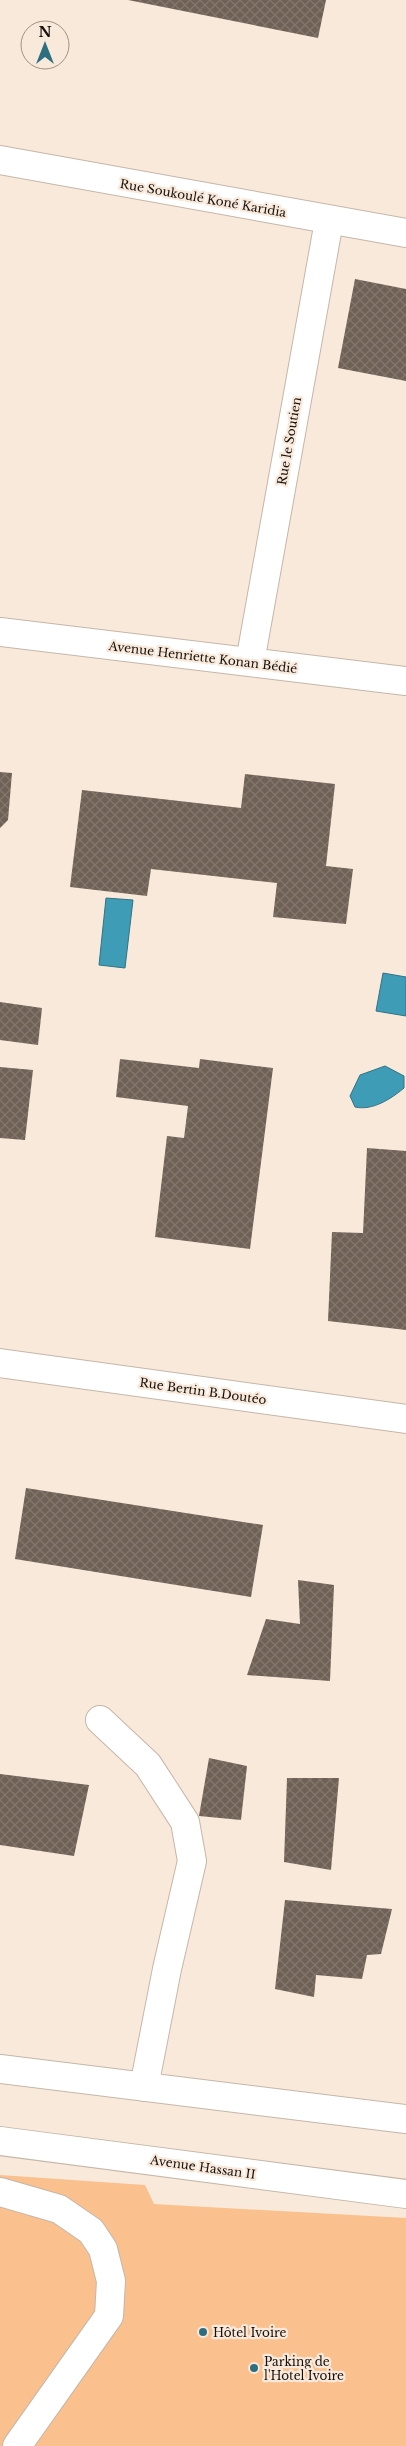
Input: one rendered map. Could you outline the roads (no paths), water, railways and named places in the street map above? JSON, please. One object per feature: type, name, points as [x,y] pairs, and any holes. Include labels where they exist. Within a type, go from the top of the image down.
[{"type":"street","name":"Rue Soukoulé Koné Karidia","points":[[0,160],[329,221],[406,233]]},
{"type":"street","name":"Rue le Soutien","points":[[250,662],[329,221]]},
{"type":"street","name":"Avenue Henriette Konan Bédié","points":[[0,632],[406,681]]},
{"type":"street","name":"Rue Bertin B.Doutéo","points":[[0,1363],[406,1419]]},
{"type":"street","points":[[100,1720],[148,1765],[185,1822],[192,1861],[167,1969],[144,2087]]},
{"type":"street","points":[[0,2070],[406,2119]]},
{"type":"street","name":"Avenue Hassan II","points":[[0,2141],[406,2194]]},
{"type":"street","points":[[0,2192],[59,2209],[91,2231],[104,2250],[110,2281],[109,2316],[17,2446]]},
{"type":"water","points":[[106,898],[133,900],[125,968],[99,965]]},
{"type":"water","points":[[383,973],[406,977],[406,1016],[376,1011]]},
{"type":"water","points":[[385,1066],[404,1076],[404,1088],[375,1106],[355,1107],[350,1096],[360,1075]]},
{"type":"place","name":"Hôtel Ivoire","points":[[203,2332]]},
{"type":"place","name":"Parking de l'Hotel Ivoire","points":[[254,2368]]}]
